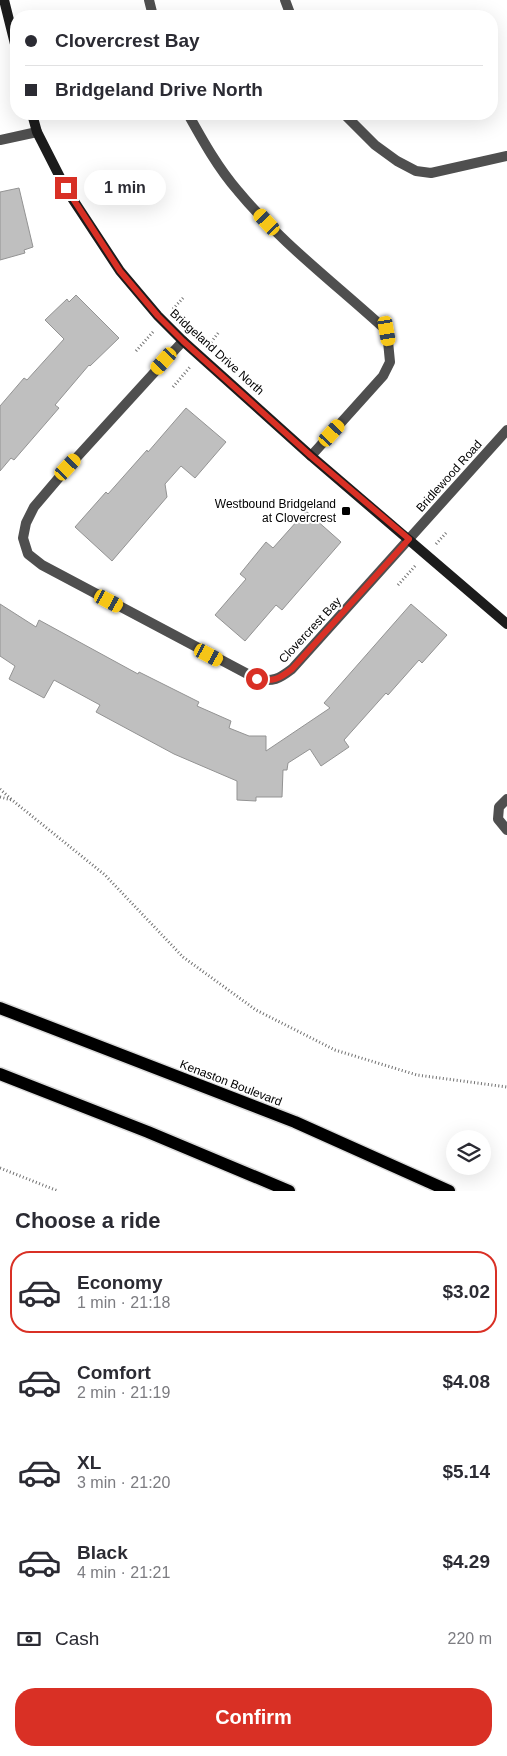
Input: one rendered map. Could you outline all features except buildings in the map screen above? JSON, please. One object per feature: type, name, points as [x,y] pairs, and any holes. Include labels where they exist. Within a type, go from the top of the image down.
[{"type":"main road","name":"Kenaston Boulevard","points":[[0,1008],[294,1122],[449,1191]]},
{"type":"main road","points":[[0,1074],[148,1132],[289,1191]]},
{"type":"street","points":[[4,0],[10,24]]},
{"type":"street","name":"Bridgeland Drive North","points":[[34,120],[37,132],[66,188],[120,271],[158,316],[183,341],[311,456],[507,624]]},
{"type":"street","points":[[191,120],[202,140],[238,191],[286,240],[387,331],[390,362],[383,376],[311,456]]},
{"type":"street","points":[[350,120],[375,145],[416,171],[431,173],[507,156]]},
{"type":"street","points":[[0,140],[37,132]]},
{"type":"street","name":"Clovercrest Bay","points":[[183,341],[34,507],[26,523],[23,538],[28,554],[42,565],[243,673],[257,679],[270,681],[292,669],[409,539]]},
{"type":"street","name":"Bridlewood Road","points":[[409,539],[507,430]]},
{"type":"street","points":[[507,798],[499,807],[498,818],[507,830]]},
{"type":"path","points":[[0,789],[105,875],[183,957],[256,1010],[335,1050],[417,1075],[507,1087]]},
{"type":"path","points":[[0,797],[12,800]]},
{"type":"path","points":[[0,1168],[58,1191]]},
{"type":"place","name":"Westbound Bridgeland at Clovercrest","points":[[346,511]]},
{"type":"route","points":[[66,188],[92,231],[120,271],[158,316],[183,341],[262,409],[311,456],[409,539],[292,669],[270,681],[257,679]]}]
